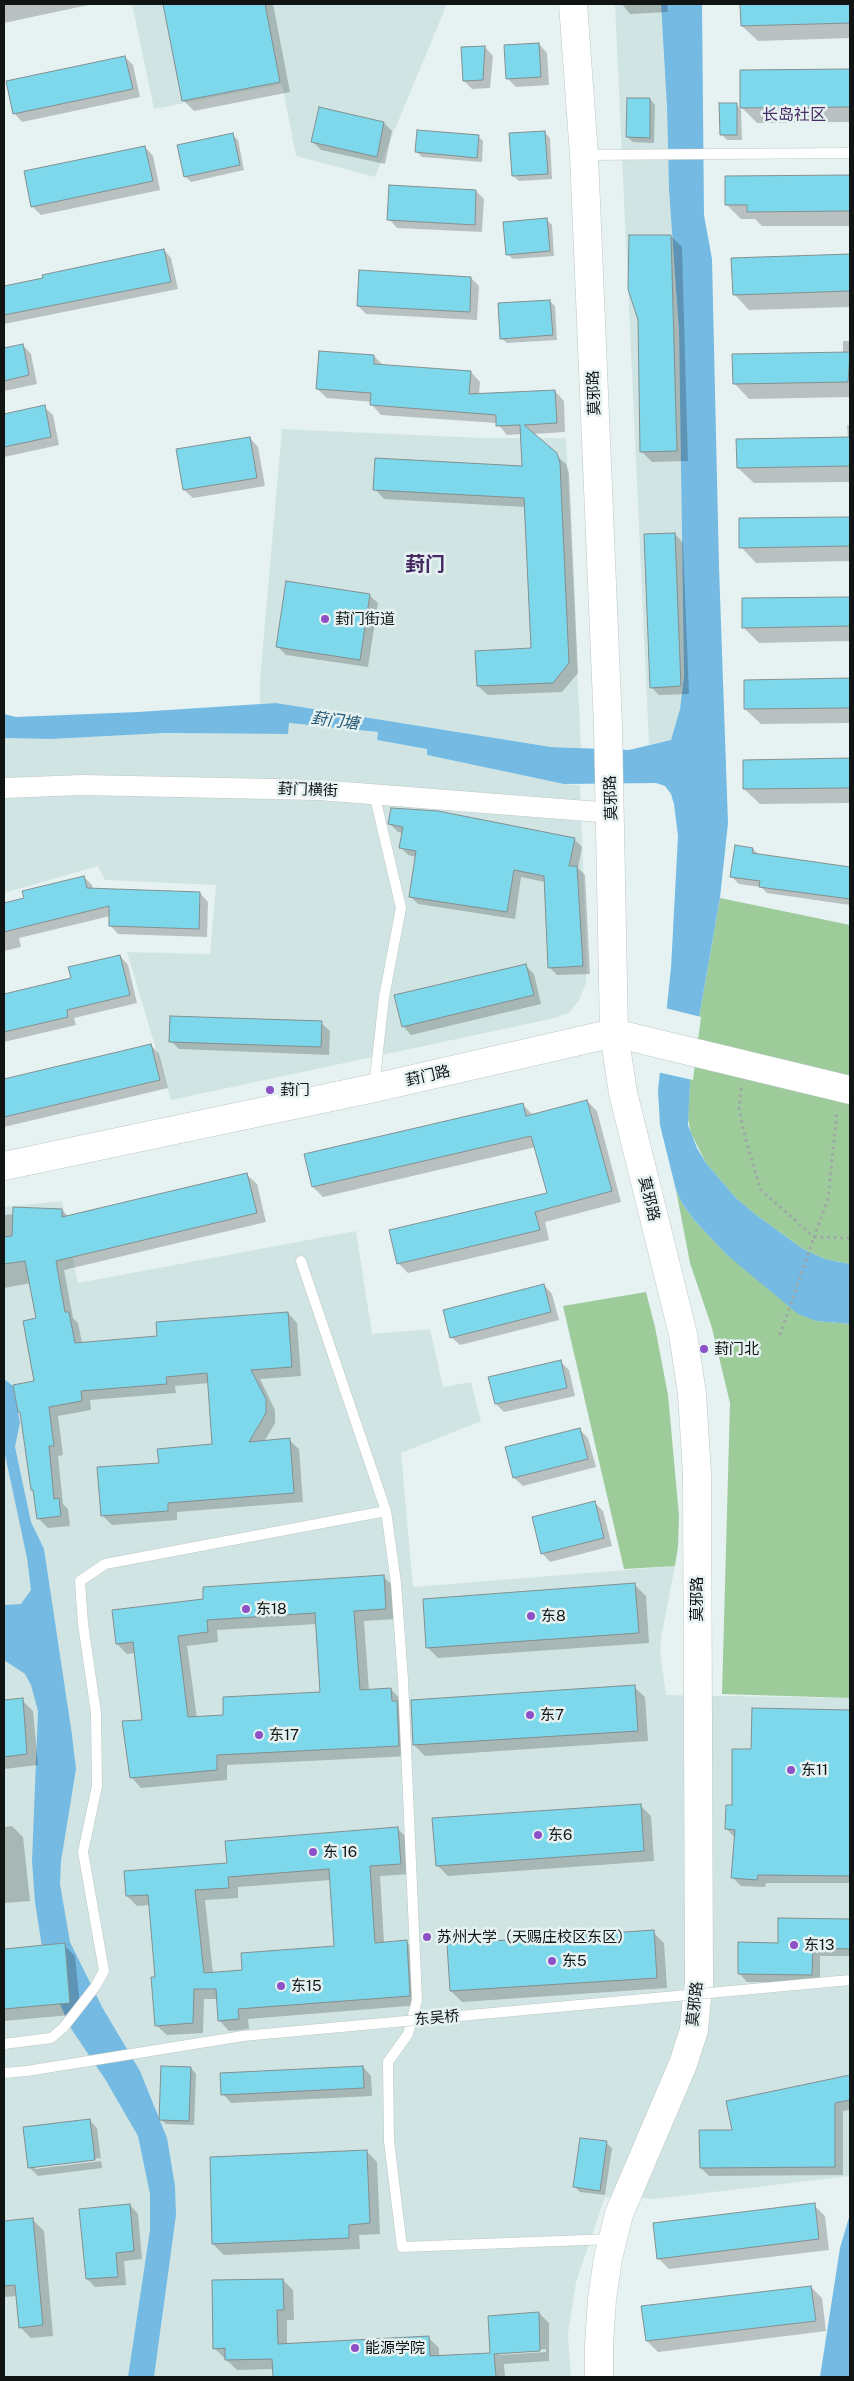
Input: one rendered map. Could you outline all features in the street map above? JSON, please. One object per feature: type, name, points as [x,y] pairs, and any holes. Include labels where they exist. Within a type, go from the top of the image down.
[{"type":"main road","name":"莫邪路","points":[[573,4],[584,155],[608,726],[614,1033],[623,1093],[683,1334],[692,1394],[697,1484],[699,1984],[694,2030],[682,2064],[619,2214],[612,2239],[602,2299],[598,2345],[599,2377]]},
{"type":"main road","name":"葑门路","points":[[4,1166],[374,1088],[614,1033],[845,1088]]},
{"type":"street","name":"葑门横街","points":[[4,788],[92,785],[319,790],[611,804]]},
{"type":"lane","points":[[584,155],[850,153]]},
{"type":"lane","points":[[374,793],[401,908],[384,997],[374,1088]]},
{"type":"lane","points":[[301,1261],[386,1511],[396,1583],[403,1680],[417,2000],[408,2034],[388,2062],[389,2141],[402,2246],[612,2239]]},
{"type":"lane","points":[[4,2044],[51,2038],[63,2028],[96,1986],[104,1971],[83,1852],[97,1786],[96,1713],[83,1624],[80,1581],[104,1564],[386,1511]]},
{"type":"lane","name":"东吴桥","points":[[4,2073],[27,2071],[243,2036],[850,1980]]},
{"type":"path","points":[[744,1064],[739,1108],[746,1141],[761,1190],[814,1237],[850,1238]]},
{"type":"path","points":[[780,1335],[828,1199],[845,1088]]},
{"type":"shaded area","points":[[132,4],[447,4],[375,177],[296,156],[282,84],[154,109]]},
{"type":"shaded area","points":[[615,4],[661,4],[667,108],[669,190],[679,331],[684,676],[680,709],[671,740],[649,745]]},
{"type":"shaded area","points":[[282,429],[482,438],[566,438],[581,748],[551,747],[276,703],[260,704],[260,679]]},
{"type":"shaded area","points":[[288,723],[378,732],[377,740],[428,749],[427,755],[564,784],[580,785],[587,965],[586,983],[579,1000],[570,1012],[555,1018],[171,1100],[127,952],[210,954],[216,885],[105,880],[98,866],[4,893],[4,738],[51,739],[165,733],[287,734]]},
{"type":"shaded area","name":"苏州大学（天赐庄校区东区）","points":[[62,1201],[78,1283],[356,1231],[372,1334],[430,1329],[443,1387],[471,1382],[481,1421],[401,1453],[413,1587],[675,1566],[660,1651],[666,1695],[850,1698],[850,2176],[655,2199],[605,2197],[576,2282],[568,2334],[571,2377],[4,2377],[4,1207]]},
{"type":"green space","points":[[720,898],[850,925],[850,1264],[825,1259],[803,1249],[755,1214],[736,1198],[706,1163],[691,1133],[688,1119],[690,1083],[697,1029]]},
{"type":"green space","points":[[676,1190],[682,1203],[694,1220],[727,1255],[816,1321],[850,1324],[850,1698],[722,1694],[730,1403],[712,1328],[690,1263]]},
{"type":"green space","points":[[646,1292],[668,1395],[679,1516],[678,1547],[675,1566],[624,1569],[563,1306]]},
{"type":"water","name":"葑门塘","points":[[661,4],[702,4],[704,215],[712,259],[719,567],[728,823],[720,898],[697,1029],[690,1083],[688,1125],[697,1148],[706,1163],[736,1198],[803,1249],[825,1259],[850,1264],[850,1324],[816,1321],[798,1314],[727,1255],[694,1220],[682,1203],[676,1190],[660,1125],[658,1090],[671,968],[678,836],[674,804],[671,794],[665,786],[656,783],[564,784],[427,755],[427,749],[377,740],[378,732],[289,723],[288,734],[165,733],[51,739],[4,738],[4,714],[16,717],[138,712],[276,703],[551,747],[629,750],[671,740],[680,709],[684,676],[679,331],[669,190],[667,108]]},
{"type":"water","points":[[4,1379],[13,1386],[20,1422],[15,1447],[31,1522],[44,1549],[76,1769],[61,1861],[60,1884],[70,1942],[102,2007],[140,2071],[167,2138],[175,2186],[176,2215],[154,2377],[128,2377],[150,2230],[150,2194],[138,2136],[105,2079],[72,2030],[57,1998],[42,1947],[35,1902],[32,1861],[38,1711],[31,1685],[25,1674],[4,1660],[4,1605],[21,1604],[31,1590],[27,1558],[4,1450]]},
{"type":"water","points":[[850,2214],[850,2377],[820,2377],[840,2248]]},
{"type":"pier","points":[[665,1008],[701,1017],[693,1080],[657,1072]]},
{"type":"building","points":[[163,4],[265,4],[280,82],[182,101]]},
{"type":"building","points":[[740,4],[850,4],[850,23],[741,26]]},
{"type":"building","points":[[539,43],[541,77],[506,79],[504,45]]},
{"type":"building","points":[[485,46],[483,80],[463,81],[461,47]]},
{"type":"building","points":[[125,56],[133,89],[13,114],[6,81]]},
{"type":"building","points":[[850,69],[850,107],[740,108],[740,70]]},
{"type":"building","points":[[627,98],[650,98],[650,138],[626,137]]},
{"type":"building","points":[[719,103],[737,103],[737,135],[720,135]]},
{"type":"building","points":[[319,107],[384,122],[377,157],[311,142]]},
{"type":"building","points":[[417,130],[479,135],[477,158],[415,152]]},
{"type":"building","points":[[545,131],[548,174],[512,176],[509,133]]},
{"type":"building","points":[[233,133],[240,165],[184,177],[177,145]]},
{"type":"building","points":[[145,146],[153,181],[31,207],[24,171]]},
{"type":"building","points":[[850,175],[850,211],[747,212],[747,205],[725,205],[725,176]]},
{"type":"building","points":[[389,185],[476,190],[475,225],[387,220]]},
{"type":"building","points":[[547,218],[550,251],[506,255],[503,222]]},
{"type":"building","points":[[629,235],[671,235],[677,451],[640,452],[638,320],[628,289]]},
{"type":"building","points":[[164,249],[171,282],[4,315],[4,286],[43,278],[42,275]]},
{"type":"building","points":[[850,254],[850,291],[733,295],[731,258]]},
{"type":"building","points":[[359,270],[471,277],[470,312],[357,306]]},
{"type":"building","points":[[550,300],[553,335],[500,339],[498,303]]},
{"type":"building","points":[[23,344],[29,375],[4,381],[4,348]]},
{"type":"building","points":[[319,351],[374,355],[374,364],[471,371],[469,394],[555,390],[557,423],[524,425],[557,453],[560,463],[569,663],[553,683],[477,686],[475,651],[531,648],[524,498],[373,490],[375,458],[522,466],[520,425],[496,426],[496,415],[370,405],[371,393],[316,389]]},
{"type":"building","points":[[850,352],[848,382],[733,384],[732,354]]},
{"type":"building","points":[[45,405],[51,437],[4,447],[4,414]]},
{"type":"building","points":[[250,437],[257,478],[183,490],[176,449]]},
{"type":"building","points":[[850,437],[850,466],[737,468],[736,439]]},
{"type":"building","points":[[850,517],[850,546],[739,548],[739,518]]},
{"type":"building","points":[[675,533],[681,686],[650,688],[644,534]]},
{"type":"building","points":[[286,581],[370,594],[360,660],[276,647]]},
{"type":"building","points":[[850,597],[850,626],[742,628],[742,598]]},
{"type":"building","points":[[850,678],[850,708],[744,709],[744,680]]},
{"type":"building","points":[[850,758],[850,788],[743,789],[743,760]]},
{"type":"building","points":[[391,808],[438,811],[575,838],[569,866],[577,866],[583,966],[548,968],[544,876],[514,870],[507,912],[409,897],[416,851],[399,848],[403,827],[388,824]]},
{"type":"building","points":[[735,845],[753,848],[752,853],[850,867],[850,899],[759,887],[760,881],[730,877]]},
{"type":"building","points":[[84,876],[87,888],[200,892],[199,929],[109,926],[109,906],[4,932],[4,903],[24,898],[22,891]]},
{"type":"building","points":[[120,955],[130,995],[67,1010],[68,1017],[4,1032],[4,994],[71,978],[68,967]]},
{"type":"building","points":[[526,964],[534,995],[402,1027],[394,995]]},
{"type":"building","points":[[170,1016],[322,1021],[321,1047],[169,1042]]},
{"type":"building","points":[[151,1044],[160,1080],[4,1117],[4,1079]]},
{"type":"building","points":[[587,1100],[612,1191],[535,1212],[540,1230],[397,1264],[389,1230],[547,1193],[531,1136],[312,1187],[304,1154],[523,1103],[526,1116]]},
{"type":"building","points":[[247,1173],[257,1213],[56,1261],[65,1312],[69,1312],[75,1343],[157,1336],[156,1322],[288,1312],[292,1367],[251,1370],[266,1399],[266,1413],[249,1442],[290,1438],[294,1493],[168,1503],[168,1511],[101,1516],[97,1467],[159,1463],[157,1449],[212,1444],[207,1373],[166,1377],[167,1384],[81,1391],[82,1401],[49,1407],[54,1446],[49,1446],[54,1499],[59,1498],[61,1516],[37,1519],[20,1412],[18,1412],[13,1385],[34,1381],[23,1321],[36,1318],[25,1261],[4,1264],[4,1237],[12,1236],[13,1207],[62,1209],[62,1217]]},
{"type":"building","points":[[544,1284],[551,1312],[450,1338],[443,1310]]},
{"type":"building","points":[[561,1360],[567,1388],[495,1404],[488,1377]]},
{"type":"building","points":[[580,1428],[588,1459],[513,1478],[505,1447]]},
{"type":"building","points":[[595,1501],[604,1538],[541,1554],[532,1517]]},
{"type":"building","points":[[384,1575],[386,1609],[354,1611],[360,1690],[391,1688],[392,1701],[397,1701],[399,1746],[217,1755],[217,1770],[130,1778],[122,1721],[142,1720],[133,1642],[116,1644],[112,1610],[203,1599],[203,1587]],"holes":[[[315,1613],[320,1692],[223,1697],[223,1715],[188,1717],[178,1636],[208,1632],[207,1620]]]},
{"type":"building","name":"东8","points":[[635,1583],[639,1633],[426,1648],[423,1599]]},
{"type":"building","name":"东7","points":[[635,1685],[638,1731],[413,1745],[411,1700]]},
{"type":"building","points":[[23,1698],[27,1754],[4,1757],[4,1700]]},
{"type":"building","points":[[752,1708],[850,1710],[850,1876],[758,1875],[757,1880],[731,1878],[735,1830],[725,1829],[726,1805],[732,1805],[732,1749],[751,1749]]},
{"type":"building","name":"东6","points":[[641,1804],[644,1851],[436,1866],[432,1818]]},
{"type":"building","points":[[398,1827],[401,1864],[370,1866],[375,1943],[407,1940],[410,1996],[238,2009],[239,2019],[218,2021],[216,1989],[194,1989],[193,2023],[155,2026],[151,1977],[155,1977],[148,1895],[126,1896],[124,1871],[227,1863],[225,1841]],"holes":[[[329,1869],[334,1946],[241,1953],[242,1970],[204,1973],[195,1890],[229,1888],[228,1877]]]},
{"type":"building","name":"东13","points":[[778,1918],[850,1919],[850,1949],[813,1948],[812,1975],[738,1974],[738,1942],[778,1943]]},
{"type":"building","name":"东5","points":[[654,1930],[657,1978],[450,1991],[447,1944]]},
{"type":"building","points":[[65,1943],[70,2003],[4,2009],[4,1949]]},
{"type":"building","points":[[161,2066],[191,2067],[189,2121],[159,2120]]},
{"type":"building","points":[[363,2066],[364,2088],[221,2095],[220,2073]]},
{"type":"building","points":[[850,2075],[850,2100],[835,2103],[835,2167],[700,2168],[699,2130],[732,2130],[726,2101]]},
{"type":"building","points":[[90,2119],[95,2160],[28,2168],[23,2127]]},
{"type":"building","points":[[580,2138],[607,2141],[600,2191],[573,2187]]},
{"type":"building","points":[[367,2150],[370,2223],[349,2225],[349,2238],[212,2244],[210,2157]]},
{"type":"building","points":[[815,2203],[819,2239],[657,2259],[653,2223]]},
{"type":"building","points":[[130,2204],[134,2251],[116,2253],[118,2277],[86,2279],[79,2209]]},
{"type":"building","points":[[33,2218],[43,2325],[19,2328],[15,2285],[4,2286],[4,2221]]},
{"type":"building","name":"能源学院","points":[[283,2279],[284,2310],[277,2310],[278,2344],[429,2336],[430,2356],[490,2353],[488,2316],[539,2312],[540,2351],[494,2354],[496,2377],[273,2377],[272,2359],[225,2360],[225,2348],[213,2349],[212,2280]]},
{"type":"building","points":[[811,2286],[816,2321],[646,2341],[641,2306]]},
{"type":"place","name":"葑门街道","points":[[325,619]]},
{"type":"place","name":"葑门","points":[[270,1090]]},
{"type":"place","name":"葑门北","points":[[704,1349]]},
{"type":"place","name":"东18","points":[[246,1609]]},
{"type":"place","name":"东8","points":[[531,1616]]},
{"type":"place","name":"东7","points":[[530,1715]]},
{"type":"place","name":"东17","points":[[259,1735]]},
{"type":"place","name":"东11","points":[[791,1770]]},
{"type":"place","name":"东6","points":[[538,1835]]},
{"type":"place","name":"东 16","points":[[313,1852]]},
{"type":"place","name":"苏州大学（天赐庄校区东区）","points":[[427,1937]]},
{"type":"place","name":"东13","points":[[794,1945]]},
{"type":"place","name":"东5","points":[[552,1961]]},
{"type":"place","name":"东15","points":[[281,1986]]},
{"type":"place","name":"能源学院","points":[[355,2348]]},
{"type":"district","name":"长岛社区","points":[[794,115]]},
{"type":"district","name":"葑门","points":[[425,565]]}]
